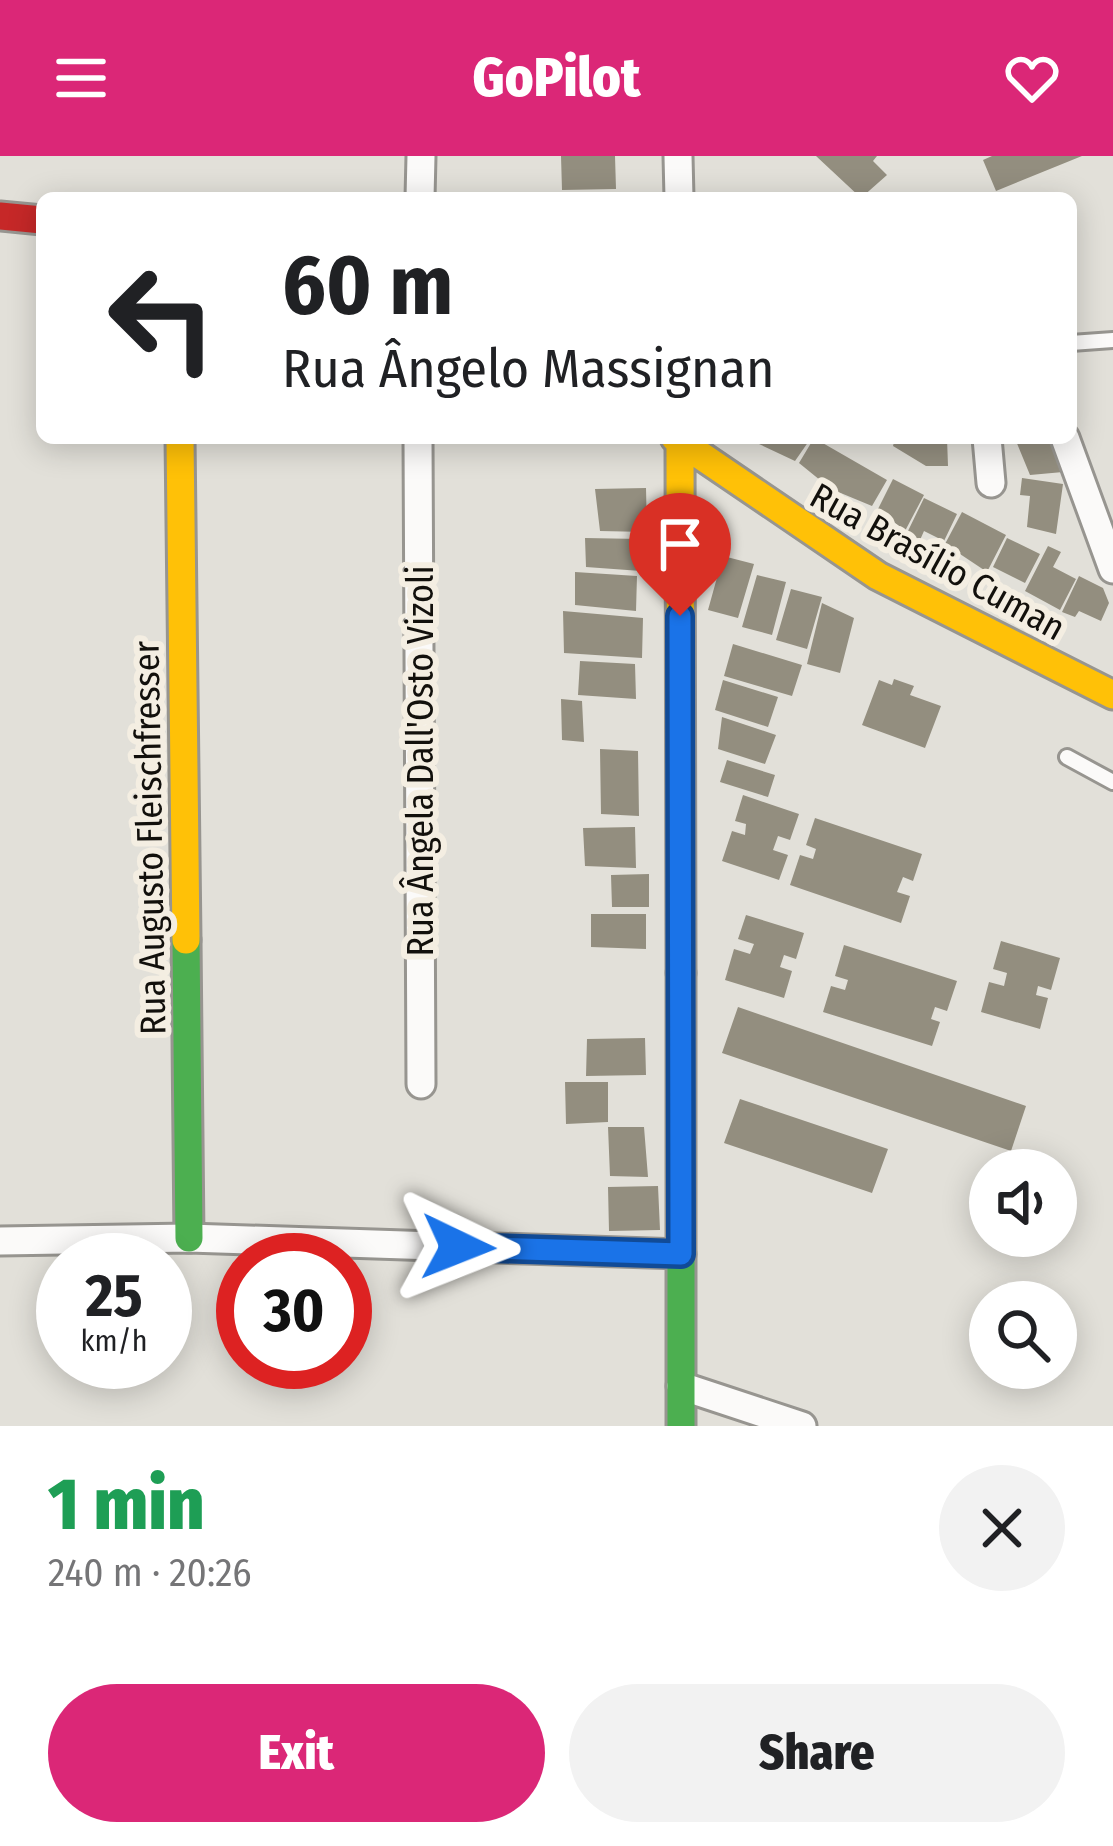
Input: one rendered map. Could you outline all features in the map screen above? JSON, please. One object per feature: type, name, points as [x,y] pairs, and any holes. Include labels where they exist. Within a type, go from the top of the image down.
[{"type":"street","points":[[420,192],[421,156]]},
{"type":"street","points":[[678,156],[679,192]]},
{"type":"street","points":[[0,216],[36,219]]},
{"type":"street","name":"Rua Augusto Fleischfresser","points":[[181,444],[189,1233]]},
{"type":"street","name":"Rua Ângela Dall'Osto Vizoli","points":[[418,444],[421,1084]]},
{"type":"street","points":[[678,444],[681,1426]]},
{"type":"street","name":"Rua Brasílio Cuman","points":[[685,444],[878,576],[1113,695]]},
{"type":"street","points":[[988,444],[991,483]]},
{"type":"street","points":[[1067,444],[1113,569]]},
{"type":"street","points":[[192,1238],[681,1254]]},
{"type":"street","points":[[0,1241],[36,1240]]},
{"type":"street","points":[[681,1386],[802,1426]]},
{"type":"lane","points":[[1077,343],[1113,340]]},
{"type":"lane","points":[[1067,757],[1113,782]]},
{"type":"building","points":[[561,156],[615,156],[616,189],[562,190]]},
{"type":"building","points":[[816,156],[877,156],[873,161],[887,175],[868,192],[855,192]]},
{"type":"building","points":[[992,156],[1082,156],[996,191],[983,160]]},
{"type":"building","points":[[759,444],[807,444],[795,461]]},
{"type":"building","points":[[810,444],[824,444],[887,480],[872,506],[831,489],[799,463]]},
{"type":"building","points":[[947,444],[948,466],[926,466],[893,446]]},
{"type":"building","points":[[1017,444],[1053,444],[1063,472],[1030,475]]},
{"type":"building","points":[[1022,478],[1063,484],[1056,534],[1027,527],[1030,496],[1020,495]]},
{"type":"building","points":[[893,479],[924,495],[905,531],[878,509]]},
{"type":"building","points":[[646,488],[647,532],[600,531],[595,489]]},
{"type":"building","points":[[924,498],[957,514],[944,541],[924,531],[920,540],[907,533]]},
{"type":"building","points":[[962,512],[1006,535],[987,572],[945,544]]},
{"type":"building","points":[[585,538],[641,539],[641,571],[586,567]]},
{"type":"building","points":[[1007,538],[1040,554],[1025,583],[993,567]]},
{"type":"building","points":[[1048,546],[1061,552],[1053,567],[1076,579],[1060,610],[1025,591]]},
{"type":"building","points":[[723,556],[754,564],[738,618],[708,610]]},
{"type":"building","points":[[575,572],[637,576],[636,611],[575,605]]},
{"type":"building","points":[[757,575],[786,582],[772,635],[742,627]]},
{"type":"building","points":[[1079,576],[1103,588],[1109,603],[1101,621],[1079,611],[1075,617],[1062,612]]},
{"type":"building","points":[[791,589],[822,597],[807,649],[776,640]]},
{"type":"building","points":[[822,603],[854,618],[840,673],[807,664]]},
{"type":"building","points":[[563,611],[643,618],[642,658],[564,653]]},
{"type":"building","points":[[733,644],[802,665],[792,696],[724,676]]},
{"type":"building","points":[[580,661],[635,664],[636,699],[578,695]]},
{"type":"building","points":[[894,679],[914,686],[910,695],[941,706],[925,748],[862,725],[879,680],[892,685]]},
{"type":"building","points":[[723,680],[778,697],[768,727],[715,710]]},
{"type":"building","points":[[561,699],[582,701],[584,742],[562,740]]},
{"type":"building","points":[[722,717],[776,735],[765,764],[718,749]]},
{"type":"building","points":[[600,749],[638,751],[639,816],[601,814]]},
{"type":"building","points":[[727,760],[775,775],[768,797],[720,782]]},
{"type":"building","points":[[743,795],[799,814],[790,840],[778,836],[773,850],[788,855],[779,880],[722,861],[732,831],[745,835],[746,824],[735,821]]},
{"type":"building","points":[[815,818],[922,854],[913,881],[903,877],[897,892],[910,896],[901,923],[790,885],[800,855],[813,859],[816,849],[806,845]]},
{"type":"building","points":[[635,827],[636,868],[585,866],[583,828]]},
{"type":"building","points":[[649,874],[649,907],[612,907],[611,875]]},
{"type":"building","points":[[591,914],[646,914],[646,949],[591,947]]},
{"type":"building","points":[[746,915],[804,933],[796,959],[784,955],[780,967],[792,971],[784,998],[725,980],[734,949],[750,954],[754,944],[738,939]]},
{"type":"building","points":[[1001,941],[1060,958],[1051,990],[1038,986],[1036,995],[1048,998],[1040,1029],[981,1012],[989,982],[1004,986],[1007,973],[993,969]]},
{"type":"building","points":[[844,945],[957,981],[947,1011],[935,1007],[931,1019],[940,1022],[932,1046],[823,1012],[831,986],[845,990],[848,980],[835,976]]},
{"type":"building","points":[[738,1007],[1026,1106],[1012,1149],[1005,1149],[722,1053]]},
{"type":"building","points":[[645,1038],[646,1075],[586,1076],[587,1039]]},
{"type":"building","points":[[565,1082],[608,1082],[608,1122],[566,1124]]},
{"type":"building","points":[[740,1099],[888,1149],[872,1193],[724,1143]]},
{"type":"building","points":[[608,1127],[644,1127],[648,1177],[610,1176]]},
{"type":"building","points":[[658,1186],[660,1230],[609,1231],[608,1187]]},
{"type":"traffic: fast","points":[[186,940],[189,1233]]},
{"type":"traffic: fast","points":[[681,973],[681,1426]]},
{"type":"traffic: slow","points":[[180,444],[186,940]]},
{"type":"traffic: slow","points":[[680,444],[681,973]]},
{"type":"traffic: slow","points":[[684,444],[878,576],[1113,695]]},
{"type":"traffic: jam","points":[[0,216],[36,219]]},
{"type":"route","points":[[458,1247],[681,1254],[680,616]]}]
